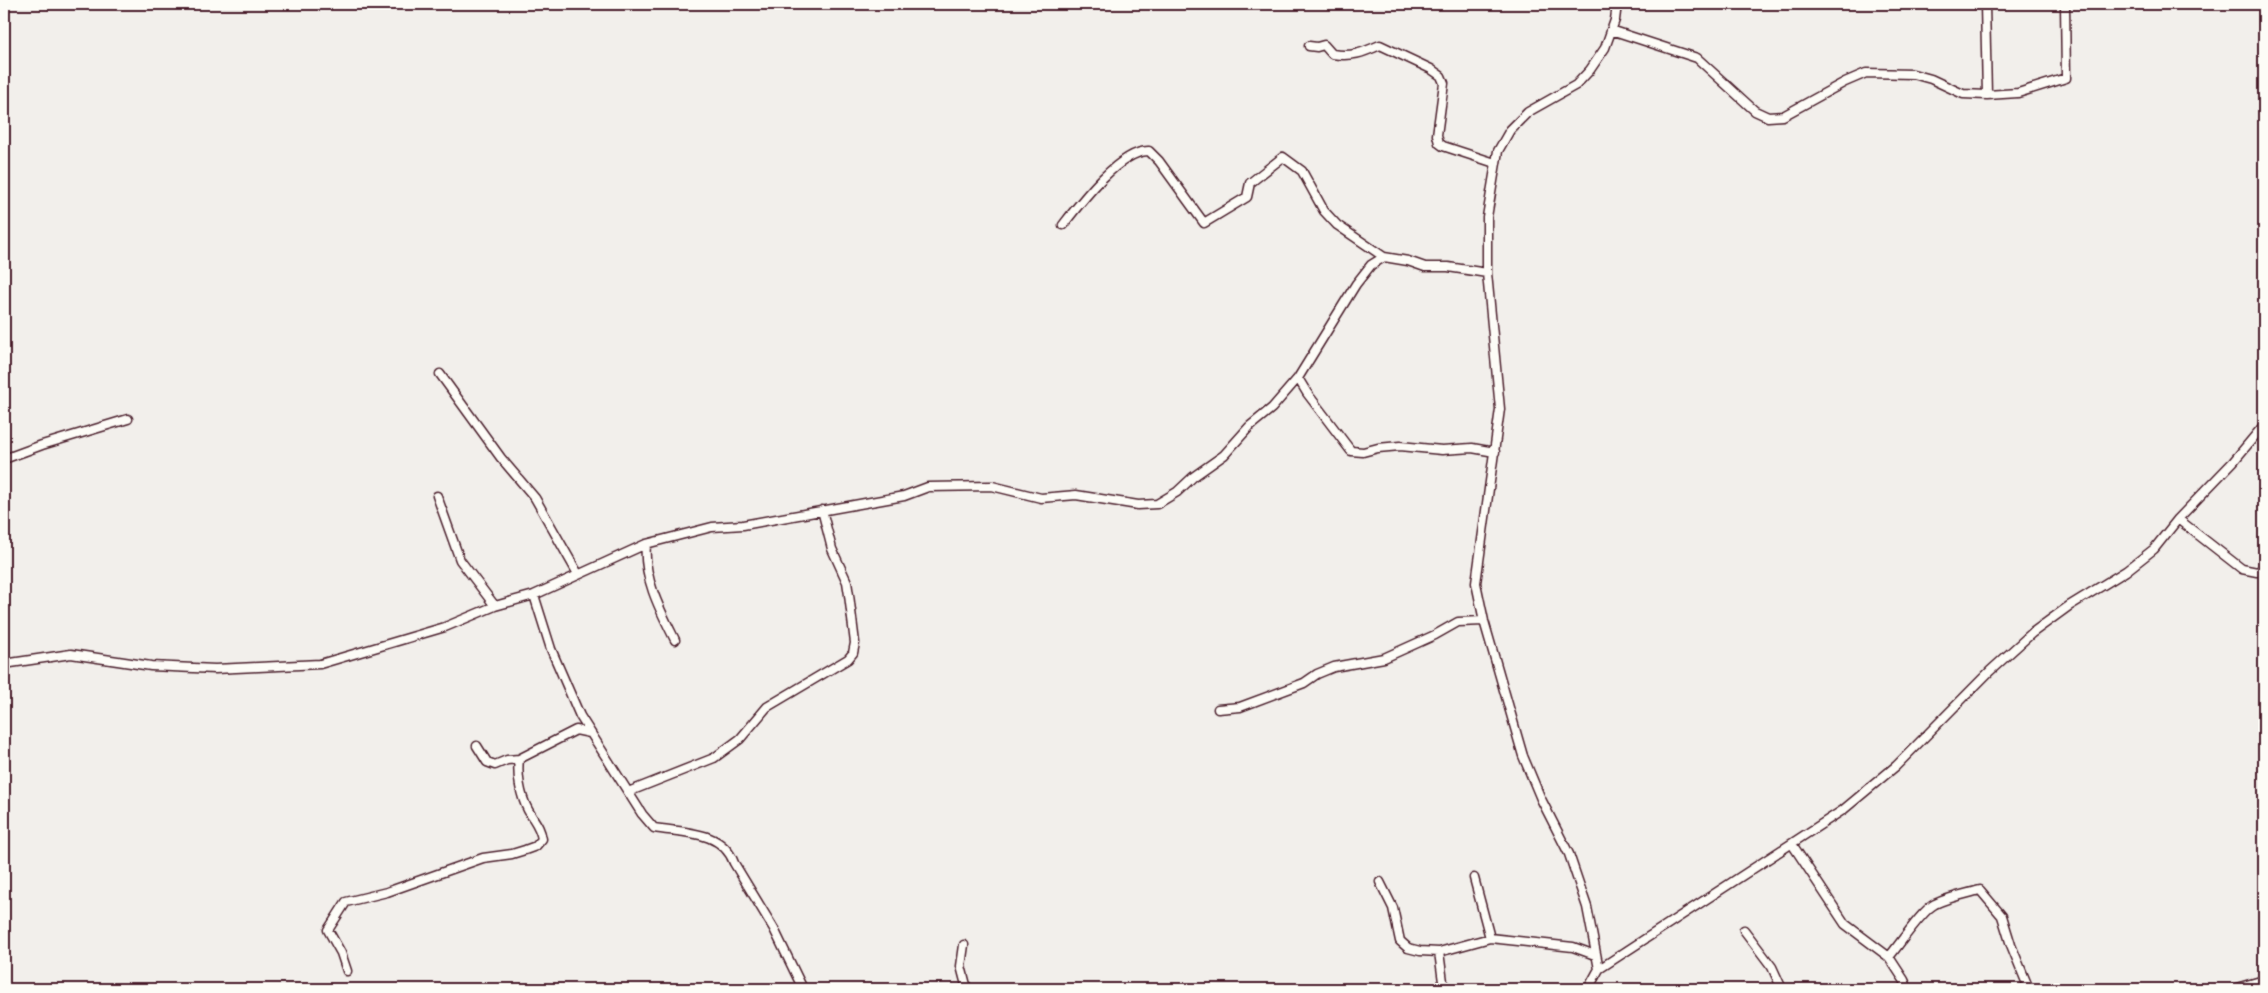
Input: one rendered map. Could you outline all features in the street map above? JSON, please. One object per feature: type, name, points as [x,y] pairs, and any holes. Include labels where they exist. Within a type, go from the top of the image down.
[{"type":"street","points":[[1599,969],[1584,898],[1569,854],[1541,799],[1523,756],[1484,621],[1476,583],[1500,409],[1487,273],[1487,217],[1495,163],[1498,151],[1510,130],[1528,112],[1576,86],[1604,48],[1611,30],[1617,4]]},
{"type":"street","points":[[1985,4],[1987,95]]},
{"type":"street","points":[[1611,30],[1697,58],[1755,111],[1768,117],[1783,116],[1866,72],[1913,74],[1931,79],[1963,94],[1987,95],[2018,93],[2066,78],[2065,4]]},
{"type":"street","points":[[1309,46],[1317,47],[1324,45],[1332,54],[1352,55],[1360,54],[1380,45],[1436,72],[1441,76],[1444,83],[1437,136],[1439,143],[1495,163]]},
{"type":"street","points":[[1063,225],[1091,189],[1130,156],[1142,150],[1149,151],[1159,161],[1204,223],[1247,197],[1250,182],[1283,157],[1302,172],[1324,211],[1338,225],[1384,258],[1408,261],[1425,267],[1487,273]]},
{"type":"street","points":[[4,664],[71,654],[151,666],[215,669],[320,664],[445,626],[495,606],[534,595],[646,544],[712,527],[743,526],[904,496],[928,487],[958,485],[992,486],[1041,498],[1076,495],[1138,505],[1157,504],[1177,492],[1193,477],[1224,455],[1250,426],[1272,408],[1298,378],[1356,284],[1371,265],[1384,258]]},
{"type":"street","points":[[440,374],[502,458],[535,498],[578,574]]},
{"type":"street","points":[[1298,378],[1312,400],[1351,451],[1363,452],[1378,448],[1400,446],[1442,450],[1472,448],[1495,452]]},
{"type":"street","points":[[4,459],[42,445],[128,419]]},
{"type":"street","points":[[1588,989],[1599,969],[1843,810],[1896,766],[1990,670],[2032,633],[2070,606],[2126,571],[2154,549],[2178,519],[2233,462],[2264,424]]},
{"type":"street","points":[[437,496],[460,560],[495,606]]},
{"type":"street","points":[[628,792],[714,758],[740,740],[767,707],[848,659],[853,653],[855,644],[850,595],[832,549],[822,510]]},
{"type":"street","points":[[2178,519],[2242,570],[2257,572],[2264,568]]},
{"type":"street","points":[[646,544],[644,560],[647,572],[660,610],[675,640]]},
{"type":"street","points":[[534,595],[551,649],[580,716],[642,814],[654,828],[689,831],[716,840],[729,852],[774,929],[803,989]]},
{"type":"street","points":[[1218,709],[1240,707],[1304,683],[1317,674],[1334,668],[1384,658],[1435,635],[1458,622],[1484,621]]},
{"type":"street","points":[[576,730],[580,716]]},
{"type":"street","points":[[477,746],[487,762],[495,765],[507,760],[519,759],[576,730],[590,733]]},
{"type":"street","points":[[347,971],[341,953],[328,930],[346,902],[380,894],[483,858],[512,854],[536,846],[542,839],[540,828],[528,810],[521,791],[517,772],[519,759]]},
{"type":"street","points":[[1792,844],[1845,924],[1888,957],[1908,989]]},
{"type":"street","points":[[1474,878],[1490,938]]},
{"type":"street","points":[[1380,882],[1393,908],[1400,940],[1408,948],[1439,952],[1490,938],[1573,947],[1595,955]]},
{"type":"street","points":[[1888,957],[1920,917],[1934,904],[1980,890],[2002,916],[2011,945],[2029,989]]},
{"type":"street","points":[[1744,930],[1772,967],[1782,989]]},
{"type":"street","points":[[964,945],[961,966],[967,989]]},
{"type":"street","points":[[1439,952],[1444,989]]},
{"type":"street","points":[[2233,989],[2264,980]]}]
